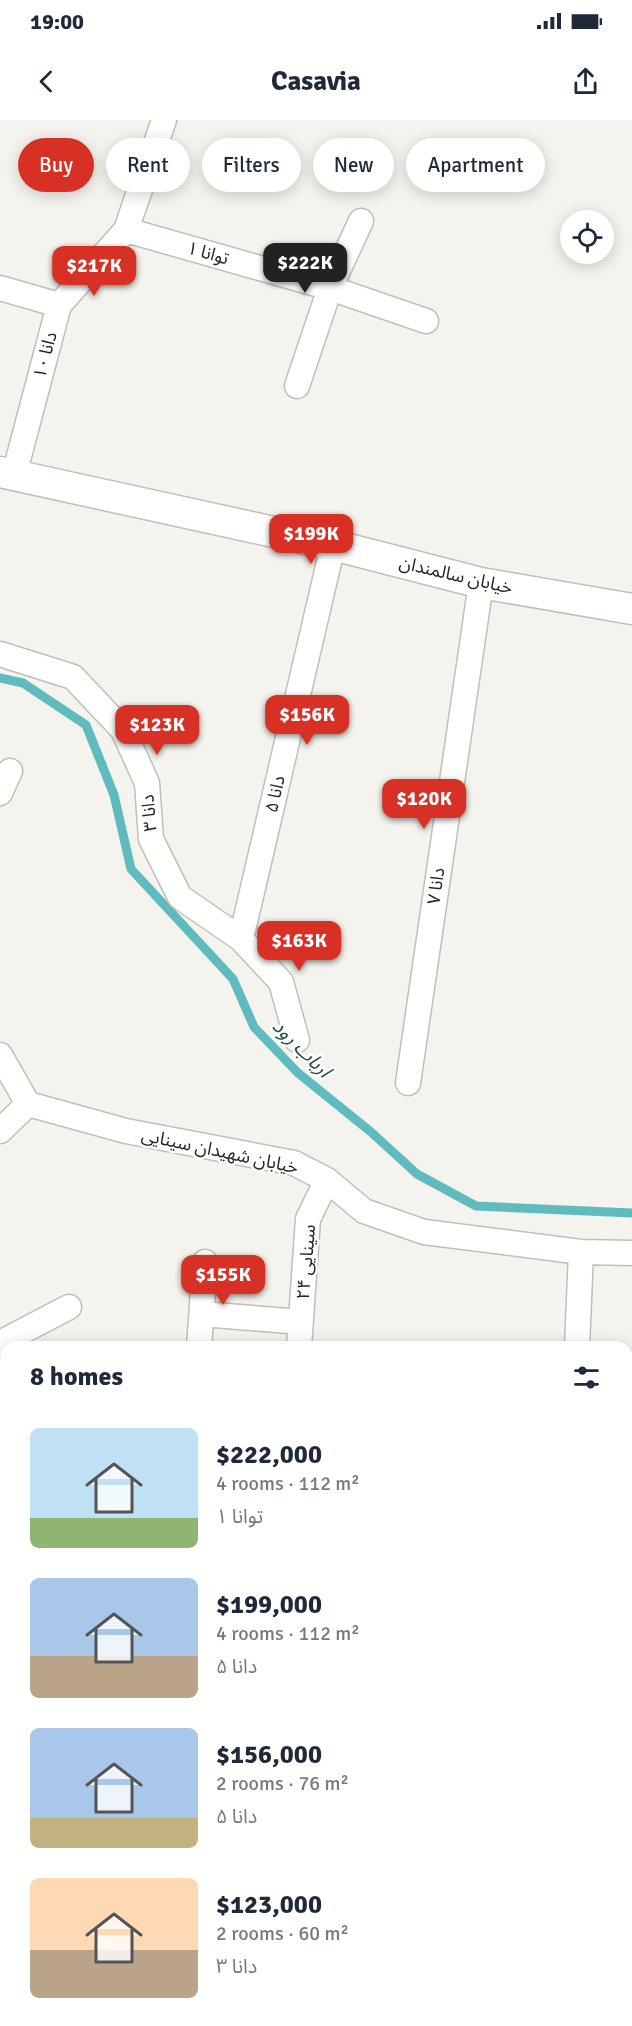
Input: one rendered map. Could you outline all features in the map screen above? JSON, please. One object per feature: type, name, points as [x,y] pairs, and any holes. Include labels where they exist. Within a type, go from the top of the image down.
[{"type":"street","name":"دانا ۱۰","points":[[7,473],[59,305],[126,230],[164,120]]},
{"type":"street","points":[[297,386],[330,288],[361,221]]},
{"type":"street","name":"توانا ۱","points":[[126,230],[330,288],[426,321]]},
{"type":"street","points":[[0,288],[59,305]]},
{"type":"street","name":"خیابان سالمندان","points":[[7,473],[333,545],[481,583],[632,609]]},
{"type":"street","name":"دانا ۵","points":[[241,939],[333,545]]},
{"type":"street","name":"دانا ۷","points":[[408,1083],[481,583]]},
{"type":"street","name":"دانا ۳","points":[[0,654],[73,677],[123,730],[147,783],[151,839],[180,897],[241,939],[281,982],[297,1040]]},
{"type":"street","points":[[0,793],[10,771]]},
{"type":"street","points":[[0,1055],[28,1104],[0,1131]]},
{"type":"street","name":"خیابان شهیدان سینایی","points":[[28,1104],[126,1131],[294,1163],[327,1180],[364,1211],[424,1232],[581,1252],[632,1253]]},
{"type":"street","name":"سینایی ۲۴","points":[[299,1341],[308,1219],[327,1180]]},
{"type":"street","points":[[577,1341],[581,1252]]},
{"type":"street","points":[[200,1341],[206,1262]]},
{"type":"street","points":[[4,1341],[69,1307]]},
{"type":"street","points":[[202,1314],[301,1322]]},
{"type":"waterway","name":"ارباب رود","points":[[0,678],[23,683],[86,725],[114,795],[131,869],[233,979],[254,1027],[298,1073],[371,1132],[417,1174],[476,1206],[632,1213]]}]
